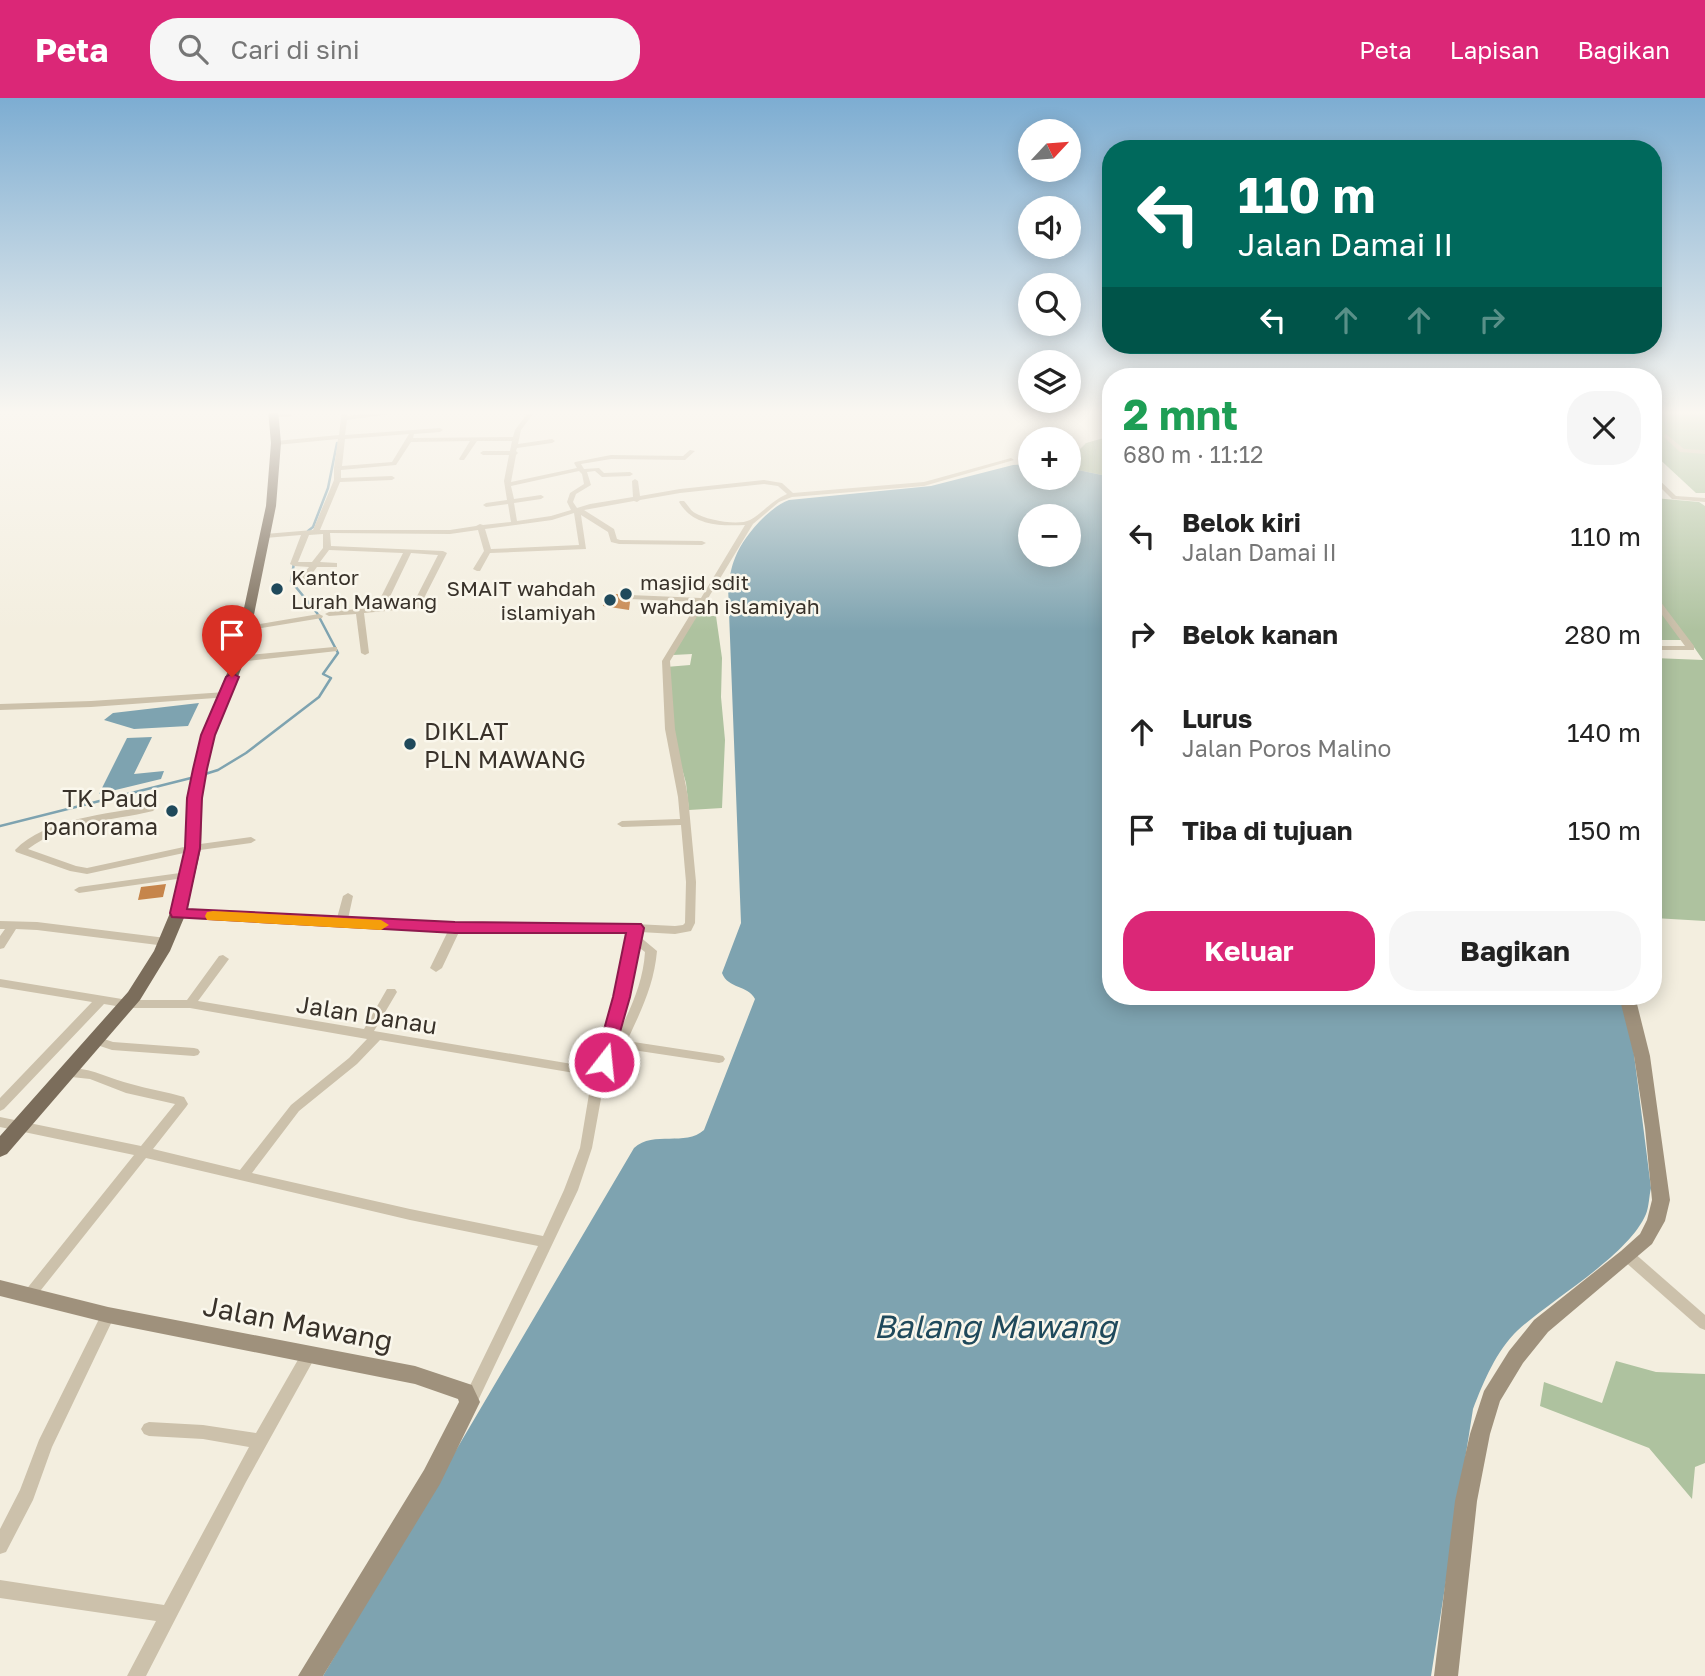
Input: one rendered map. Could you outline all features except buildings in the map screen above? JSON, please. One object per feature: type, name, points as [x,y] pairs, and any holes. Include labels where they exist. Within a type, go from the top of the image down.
[{"type":"main road","points":[[0,1149],[128,1003],[166,942],[178,913],[193,848],[198,776],[208,735],[239,659],[274,484]]},
{"type":"street","points":[[334,565],[297,564],[335,484]]},
{"type":"street","points":[[514,522],[508,485],[515,484]]},
{"type":"street","points":[[587,484],[573,493],[570,502],[577,511],[610,530],[614,540],[622,543],[702,543]]},
{"type":"street","points":[[634,484],[638,500]]},
{"type":"street","points":[[265,536],[327,531],[450,532],[514,522],[536,523],[577,511],[699,489],[749,484]]},
{"type":"street","points":[[777,484],[791,495]]},
{"type":"street","points":[[178,913],[455,928],[634,933],[687,928],[690,923],[691,882],[665,674],[671,652],[750,523],[777,501],[791,495],[925,484]]},
{"type":"street","points":[[1662,487],[1679,499],[1705,500]]},
{"type":"street","points":[[1662,492],[1666,492]]},
{"type":"street","points":[[486,505],[541,497]]},
{"type":"street","points":[[682,502],[690,513],[704,520],[750,523]]},
{"type":"street","points":[[488,551],[583,547],[577,511]]},
{"type":"street","points":[[477,569],[488,551],[481,526]]},
{"type":"street","points":[[305,577],[327,548],[327,531]]},
{"type":"street","points":[[327,548],[443,553],[416,606],[329,614]]},
{"type":"street","points":[[361,562],[368,550]]},
{"type":"street","points":[[380,608],[408,551]]},
{"type":"street","points":[[630,597],[701,600]]},
{"type":"street","points":[[360,610],[365,653]]},
{"type":"street","points":[[1662,610],[1691,648],[1662,648]]},
{"type":"street","points":[[243,629],[319,616]]},
{"type":"street","points":[[239,659],[334,649]]},
{"type":"street","points":[[0,707],[226,695]]},
{"type":"street","points":[[0,715],[92,711],[190,698]]},
{"type":"street","points":[[150,809],[63,828],[35,839],[20,851],[87,871],[193,848],[251,840]]},
{"type":"street","points":[[622,824],[685,822]]},
{"type":"street","points":[[79,890],[187,875]]},
{"type":"street","points":[[341,923],[348,897]]},
{"type":"street","points":[[0,925],[166,942]]},
{"type":"street","points":[[0,945],[13,925]]},
{"type":"street","points":[[436,968],[455,928]]},
{"type":"street","points":[[310,1676],[432,1477],[571,1190],[584,1155],[598,1077],[614,1043],[643,998],[651,951],[634,933]]},
{"type":"street","points":[[614,1043],[634,933]]},
{"type":"street","points":[[190,1004],[223,959]]},
{"type":"street","name":"Jalan Danau","points":[[0,983],[128,1003],[190,1004],[598,1077]]},
{"type":"street","points":[[243,1175],[295,1108],[353,1061],[371,1036],[391,992]]},
{"type":"street","points":[[0,1106],[102,999]]},
{"type":"street","points":[[1446,1676],[1466,1502],[1480,1434],[1491,1398],[1516,1357],[1541,1326],[1628,1256],[1646,1239],[1656,1221],[1661,1200],[1642,1056],[1628,1005]]},
{"type":"street","points":[[95,1040],[113,1046],[194,1052]]},
{"type":"street","points":[[614,1043],[714,1058]]},
{"type":"street","points":[[28,1296],[178,1110],[181,1101],[126,1088],[91,1075],[66,1073]]},
{"type":"street","points":[[0,1122],[243,1175],[458,1226],[547,1242]]},
{"type":"street","points":[[1628,1256],[1705,1324]]},
{"type":"street","name":"Jalan Mawang","points":[[0,1288],[108,1315],[415,1375],[452,1385],[465,1392],[470,1402]]},
{"type":"street","points":[[0,1546],[27,1494],[45,1445],[108,1315]]},
{"type":"street","points":[[136,1676],[308,1356]]},
{"type":"street","points":[[149,1429],[203,1432],[260,1441]]},
{"type":"street","points":[[0,1589],[168,1614]]},
{"type":"green space","points":[[1686,484],[1705,484],[1705,493],[1696,493]]},
{"type":"green space","points":[[1662,499],[1699,502],[1705,506],[1705,921],[1662,918],[1662,658],[1703,660],[1689,640],[1662,640]]},
{"type":"green space","points":[[696,616],[716,616],[722,658],[721,697],[725,740],[722,808],[689,810],[686,783],[676,747],[666,667],[690,665],[692,654],[673,655]]},
{"type":"green space","points":[[1616,1361],[1656,1372],[1705,1374],[1705,1463],[1695,1467],[1692,1499],[1649,1448],[1540,1406],[1544,1382],[1602,1403]]},
{"type":"water","name":"Balang Mawang","points":[[940,484],[1018,484],[1018,490],[1081,490],[1081,484],[1102,484],[1102,1005],[1624,1005],[1630,1023],[1651,1188],[1647,1211],[1637,1229],[1607,1261],[1510,1338],[1486,1377],[1473,1409],[1431,1676],[323,1676],[634,1148],[651,1140],[688,1137],[704,1130],[755,999],[748,991],[729,982],[722,973],[741,923],[728,586],[732,565],[750,533],[773,509],[789,500]]},
{"type":"water","points":[[199,703],[188,726],[134,729],[104,720],[113,713]]},
{"type":"water","points":[[152,737],[134,774],[164,771],[161,779],[99,794],[127,738]]},
{"type":"waterway","points":[[308,531],[313,527],[329,484]]},
{"type":"waterway","points":[[202,775],[218,770],[246,753],[319,697],[331,678],[323,674],[338,653],[317,613],[291,581],[294,563]]},
{"type":"waterway","points":[[0,826],[195,777]]},
{"type":"slow traffic","points":[[213,916],[381,925]]},
{"type":"place","name":"Kantor Lurah Mawang","points":[[277,589]]},
{"type":"place","name":"masjid sdit wahdah islamiyah","points":[[626,594]]},
{"type":"place","name":"SMAIT wahdah islamiyah","points":[[610,600]]},
{"type":"place","name":"DIKLAT PLN MAWANG","points":[[410,744]]},
{"type":"place","name":"TK Paud panorama","points":[[172,811]]},
{"type":"route","points":[[232,677],[208,735],[200,769],[195,798],[193,848],[178,913],[455,928],[635,928],[604,1062]]}]
